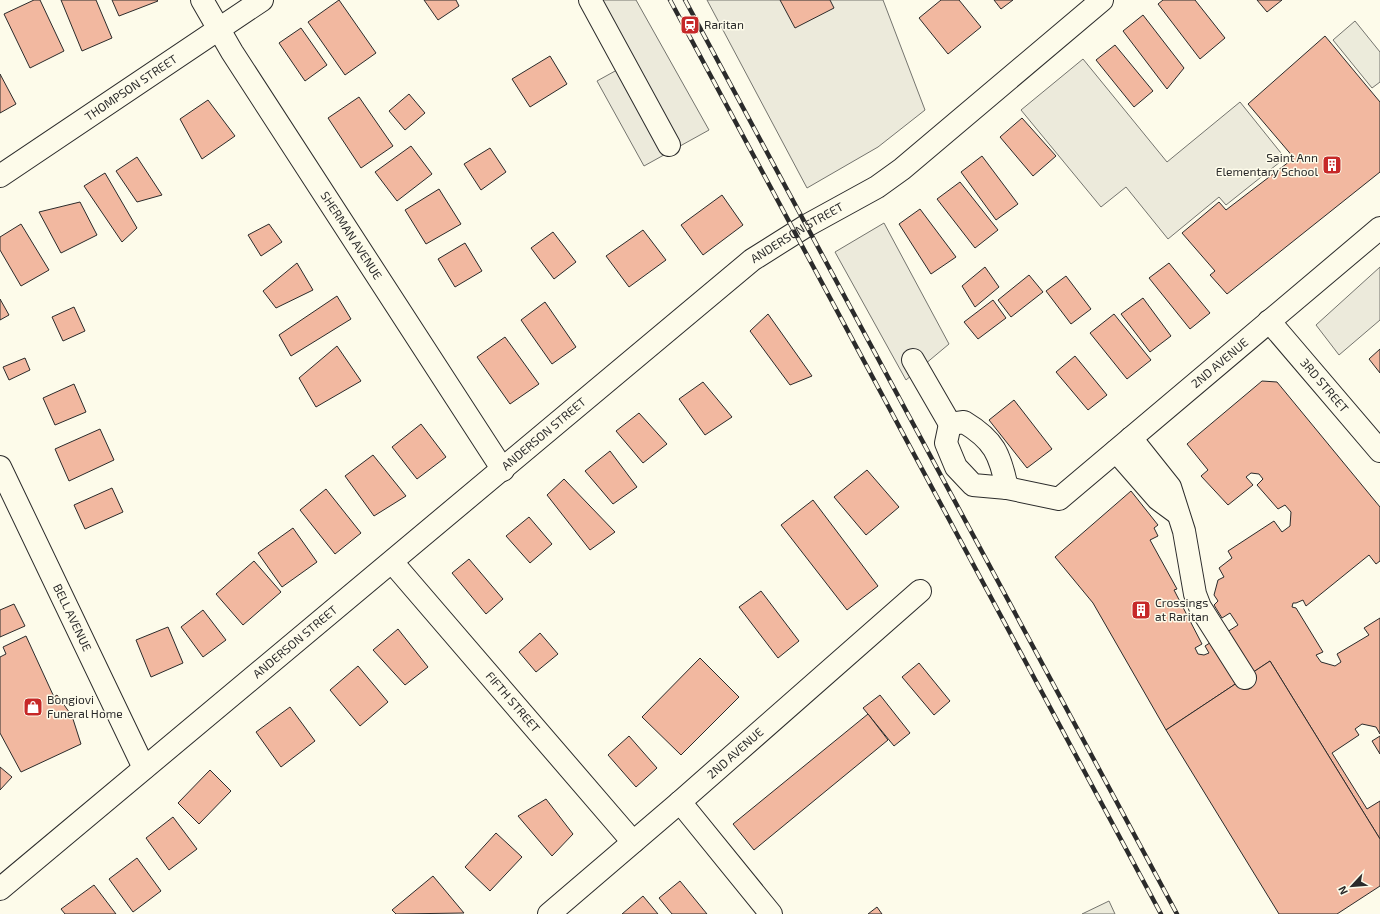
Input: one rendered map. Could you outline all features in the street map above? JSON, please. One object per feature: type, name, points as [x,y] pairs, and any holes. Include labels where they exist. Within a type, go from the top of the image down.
[{"type":"street","name":"SHERMAN AVENUE","points":[[202,0],[217,29],[503,470]]},
{"type":"street","name":"THOMPSON STREET","points":[[0,176],[262,0]]},
{"type":"street","points":[[590,0],[669,145]]},
{"type":"street","name":"ANDERSON STREET","points":[[0,889],[503,470],[752,260],[800,230],[877,187],[902,169],[1102,0]]},
{"type":"street","name":"2ND AVENUE","points":[[1006,488],[1059,499],[1269,320],[1380,228]]},
{"type":"street","name":"3RD STREET","points":[[1269,320],[1380,451]]},
{"type":"street","points":[[913,360],[950,424],[946,443],[956,467],[973,485],[1006,488],[1003,470],[994,446],[978,430],[964,422],[950,424]]},
{"type":"street","points":[[1124,444],[1170,487],[1177,513],[1184,531],[1195,594],[1200,607],[1245,678]]},
{"type":"street","name":"BELL AVENUE","points":[[0,467],[144,768]]},
{"type":"street","name":"FIFTH STREET","points":[[392,562],[633,842]]},
{"type":"street","name":"2ND AVENUE","points":[[549,914],[680,802],[920,591]]},
{"type":"street","points":[[680,802],[770,914]]},
{"type":"shaded area","points":[[602,0],[636,0],[709,130],[644,166],[597,81],[635,60]]},
{"type":"shaded area","points":[[707,0],[883,0],[925,110],[878,147],[807,188]]},
{"type":"shaded area","points":[[1355,21],[1380,52],[1380,82],[1372,88],[1333,40]]},
{"type":"shaded area","points":[[1083,59],[1167,162],[1240,102],[1285,158],[1226,205],[1219,197],[1168,239],[1126,187],[1101,207],[1021,110]]},
{"type":"shaded area","points":[[884,223],[949,344],[906,380],[835,252]]},
{"type":"shaded area","points":[[1380,267],[1380,320],[1339,355],[1316,325]]},
{"type":"shaded area","points":[[1109,901],[1115,914],[1082,914]]},
{"type":"building","points":[[34,0],[40,0],[64,51],[30,68],[4,14]]},
{"type":"building","points":[[61,0],[96,0],[112,38],[82,51]]},
{"type":"building","points":[[112,0],[157,0],[158,1],[119,16]]},
{"type":"building","points":[[339,0],[376,53],[345,75],[308,22]]},
{"type":"building","points":[[424,0],[456,0],[459,6],[438,20]]},
{"type":"building","points":[[780,0],[830,0],[834,8],[795,28]]},
{"type":"building","points":[[941,0],[959,0],[981,27],[948,54],[919,18]]},
{"type":"building","points":[[994,0],[1013,0],[1001,9]]},
{"type":"building","points":[[1163,0],[1195,0],[1225,38],[1200,59],[1158,4]]},
{"type":"building","points":[[1257,0],[1282,0],[1267,12]]},
{"type":"building","points":[[1143,15],[1184,68],[1167,89],[1123,31]]},
{"type":"building","points":[[301,28],[327,65],[305,81],[279,43]]},
{"type":"building","name":"Saint Ann Elementary School","points":[[1325,36],[1380,102],[1380,172],[1227,294],[1210,275],[1215,271],[1182,233],[1219,202],[1226,210],[1294,158],[1248,104]]},
{"type":"building","points":[[1115,45],[1153,91],[1134,107],[1096,60]]},
{"type":"building","points":[[550,56],[567,84],[530,107],[512,79]]},
{"type":"building","points":[[0,74],[16,104],[0,113]]},
{"type":"building","points":[[409,94],[425,113],[405,130],[389,111]]},
{"type":"building","points":[[359,97],[393,146],[361,168],[328,118]]},
{"type":"building","points":[[208,100],[235,136],[202,159],[180,119]]},
{"type":"building","points":[[1022,118],[1056,156],[1033,176],[1000,137]]},
{"type":"building","points":[[411,146],[432,174],[397,201],[375,172]]},
{"type":"building","points":[[490,148],[506,172],[481,190],[464,164]]},
{"type":"building","points":[[982,156],[1018,204],[996,220],[961,172]]},
{"type":"building","points":[[137,157],[162,195],[137,202],[116,171]]},
{"type":"building","points":[[105,173],[137,228],[122,242],[84,186]]},
{"type":"building","points":[[960,182],[998,230],[975,248],[937,199]]},
{"type":"building","points":[[439,189],[461,224],[426,244],[405,210]]},
{"type":"building","points":[[722,195],[743,225],[703,255],[681,225]]},
{"type":"building","points":[[80,202],[97,235],[61,253],[39,212]]},
{"type":"building","points":[[920,209],[956,257],[931,274],[899,224]]},
{"type":"building","points":[[21,224],[49,270],[21,286],[0,250],[0,237]]},
{"type":"building","points":[[269,224],[282,242],[261,256],[248,235]]},
{"type":"building","points":[[643,230],[666,260],[629,287],[606,256]]},
{"type":"building","points":[[553,232],[576,262],[554,279],[531,248]]},
{"type":"building","points":[[465,243],[482,271],[455,287],[438,259]]},
{"type":"building","points":[[297,263],[313,290],[276,308],[263,291]]},
{"type":"building","points":[[1169,263],[1210,313],[1190,329],[1149,278]]},
{"type":"building","points":[[985,267],[999,287],[975,307],[962,286]]},
{"type":"building","points":[[1029,275],[1043,292],[1011,317],[998,300]]},
{"type":"building","points":[[1066,276],[1091,309],[1071,324],[1046,291]]},
{"type":"building","points":[[337,296],[351,319],[291,356],[279,335]]},
{"type":"building","points":[[1143,298],[1171,336],[1150,352],[1121,314]]},
{"type":"building","points":[[0,299],[9,315],[0,320]]},
{"type":"building","points":[[993,300],[1006,318],[978,339],[964,322]]},
{"type":"building","points":[[545,302],[576,347],[552,364],[521,320]]},
{"type":"building","points":[[74,307],[85,331],[63,341],[52,317]]},
{"type":"building","points":[[768,314],[812,376],[790,385],[750,331]]},
{"type":"building","points":[[1114,314],[1151,360],[1127,379],[1090,333]]},
{"type":"building","points":[[505,337],[539,384],[510,404],[477,357]]},
{"type":"building","points":[[337,346],[361,381],[316,407],[299,378]]},
{"type":"building","points":[[1380,349],[1380,373],[1369,359]]},
{"type":"building","points":[[1075,356],[1107,395],[1088,410],[1056,372]]},
{"type":"building","points":[[25,358],[30,370],[9,380],[3,367]]},
{"type":"building","name":"Crossings at Raritan","points":[[1262,381],[1277,382],[1380,507],[1380,561],[1376,564],[1369,555],[1306,606],[1303,600],[1293,603],[1292,607],[1296,608],[1323,652],[1316,655],[1321,662],[1335,666],[1341,662],[1337,654],[1369,635],[1364,628],[1380,618],[1380,734],[1376,727],[1362,724],[1355,729],[1359,735],[1332,753],[1367,809],[1380,801],[1380,839],[1270,661],[1166,730],[1093,603],[1055,557],[1131,491],[1158,525],[1154,528],[1158,536],[1150,540],[1177,589],[1174,590],[1202,644],[1195,648],[1198,654],[1204,655],[1209,653],[1205,646],[1238,625],[1230,613],[1222,618],[1214,605],[1218,601],[1214,595],[1218,580],[1224,577],[1219,568],[1232,558],[1228,551],[1274,521],[1282,532],[1290,526],[1291,512],[1285,505],[1278,509],[1257,485],[1263,479],[1259,474],[1251,473],[1246,477],[1253,485],[1228,505],[1201,476],[1208,470],[1187,444]]},
{"type":"building","points":[[703,382],[732,417],[705,435],[679,399]]},
{"type":"building","points":[[74,384],[86,412],[55,425],[43,398]]},
{"type":"building","points":[[1014,400],[1052,449],[1027,468],[989,420]]},
{"type":"building","points":[[639,413],[667,444],[643,463],[616,431]]},
{"type":"building","points":[[421,424],[446,457],[417,479],[392,447]]},
{"type":"building","points":[[100,429],[114,460],[69,481],[55,449]]},
{"type":"building","points":[[610,451],[637,487],[613,504],[585,471]]},
{"type":"building","points":[[373,455],[406,496],[374,516],[345,476]]},
{"type":"building","points":[[867,470],[899,507],[866,535],[834,497]]},
{"type":"building","points":[[564,479],[615,532],[590,550],[547,495]]},
{"type":"building","points":[[112,488],[123,512],[85,529],[74,505]]},
{"type":"building","points":[[326,489],[361,533],[335,554],[300,510]]},
{"type":"building","points":[[813,500],[878,586],[847,610],[781,525]]},
{"type":"building","points":[[529,517],[552,544],[530,563],[506,536]]},
{"type":"building","points":[[293,528],[317,562],[282,587],[258,553]]},
{"type":"building","points":[[469,559],[503,599],[486,614],[452,573]]},
{"type":"building","points":[[254,561],[281,592],[243,625],[216,594]]},
{"type":"building","points":[[761,591],[799,641],[778,658],[739,607]]},
{"type":"building","points":[[14,604],[25,626],[0,637],[0,610]]},
{"type":"building","points":[[203,610],[226,640],[203,657],[181,627]]},
{"type":"building","points":[[168,627],[183,663],[151,677],[136,640]]},
{"type":"building","points":[[398,629],[428,667],[405,685],[373,650]]},
{"type":"building","points":[[540,633],[558,654],[536,672],[519,652]]},
{"type":"building","name":"Bongiovi Funeral Home","points":[[26,636],[54,697],[57,695],[72,716],[81,744],[21,772],[0,733],[0,657],[6,654],[3,647]]},
{"type":"building","points":[[700,658],[739,697],[681,755],[642,717]]},
{"type":"building","points":[[1270,661],[1380,839],[1380,886],[1337,914],[1279,914],[1166,730]]},
{"type":"building","points":[[919,663],[950,701],[934,715],[902,677]]},
{"type":"building","points":[[358,666],[388,702],[360,726],[330,690]]},
{"type":"building","points":[[880,695],[910,733],[894,746],[863,708]]},
{"type":"building","points":[[290,707],[315,741],[281,767],[256,732]]},
{"type":"building","points":[[868,714],[888,740],[754,850],[733,824]]},
{"type":"building","points":[[629,736],[657,768],[636,787],[608,755]]},
{"type":"building","points":[[1380,736],[1380,754],[1372,741]]},
{"type":"building","points":[[0,767],[12,777],[0,790]]},
{"type":"building","points":[[210,770],[231,791],[199,824],[178,803]]},
{"type":"building","points":[[546,799],[573,834],[552,856],[518,816]]},
{"type":"building","points":[[173,817],[197,849],[169,870],[146,838]]},
{"type":"building","points":[[496,833],[522,857],[490,891],[465,867]]},
{"type":"building","points":[[137,858],[161,891],[133,912],[109,879]]},
{"type":"building","points":[[433,876],[464,913],[396,914],[392,910]]},
{"type":"building","points":[[680,881],[707,914],[672,914],[659,898]]},
{"type":"building","points":[[94,885],[116,914],[65,914],[61,909]]},
{"type":"building","points":[[643,896],[658,914],[622,914]]},
{"type":"building","points":[[877,907],[882,914],[868,914]]},
{"type":"railway","points":[[670,0],[1161,914]]},
{"type":"railway","points":[[685,0],[1177,914]]},
{"type":"place","name":"Raritan","points":[[690,25]]},
{"type":"place","name":"Saint Ann Elementary School","points":[[1332,165]]},
{"type":"place","name":"Crossings at Raritan","points":[[1141,610]]},
{"type":"place","name":"Bongiovi Funeral Home","points":[[33,707]]}]
